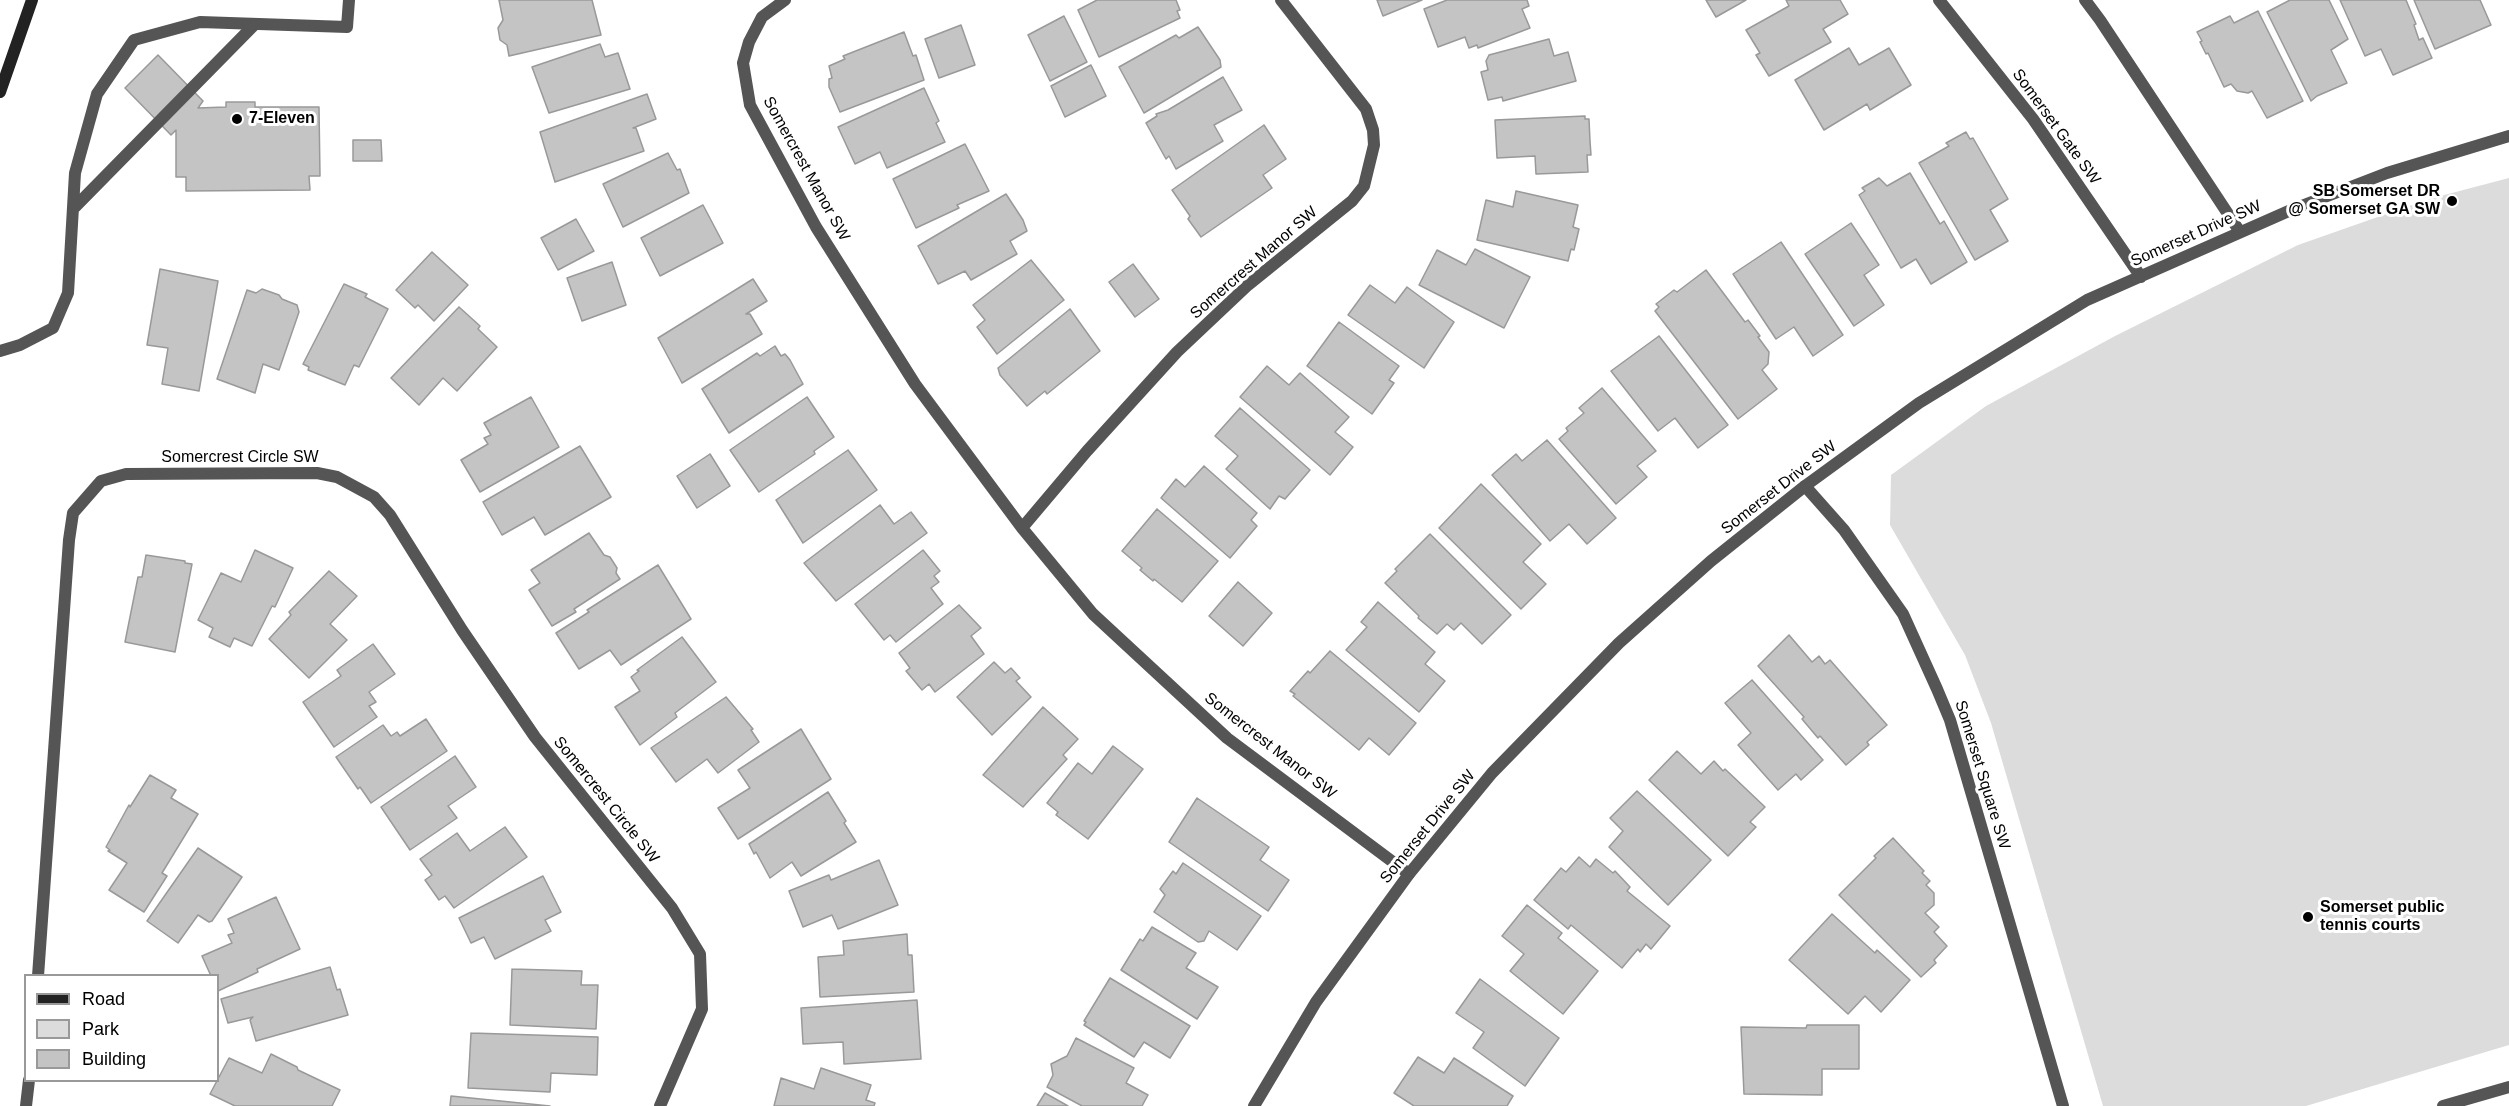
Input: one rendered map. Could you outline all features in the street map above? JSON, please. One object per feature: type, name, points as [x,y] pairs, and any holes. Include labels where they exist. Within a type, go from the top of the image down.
[{"type":"main road","points":[[0,92],[32,0]]},
{"type":"street","points":[[0,351],[20,345],[53,328],[68,293],[75,173],[97,94],[134,40],[200,22],[347,27],[349,0]]},
{"type":"street","name":"Somercrest Manor SW","points":[[785,0],[762,17],[749,42],[743,63],[750,105],[816,227],[915,384],[1022,528],[1093,614],[1227,738],[1409,874]]},
{"type":"street","name":"Somercrest Manor SW","points":[[1022,528],[1087,451],[1177,352],[1248,285],[1352,201],[1364,186],[1374,146],[1373,130],[1366,109],[1281,0]]},
{"type":"street","name":"Somerset Gate SW","points":[[1939,0],[2033,118],[2141,277]]},
{"type":"street","points":[[2085,0],[2240,232]]},
{"type":"street","points":[[73,209],[255,24]]},
{"type":"street","name":"Somerset Drive SW","points":[[1254,1106],[1316,1002],[1409,874],[1492,773],[1610,651],[1711,561],[1804,486],[1919,403],[2087,300],[2240,232],[2387,173],[2509,136]]},
{"type":"street","name":"Somercrest Circle SW","points":[[38,974],[69,540],[73,513],[101,482],[126,474],[317,473],[337,477],[374,497],[390,515],[462,630],[535,737],[672,908],[700,954],[702,1009],[660,1106]]},
{"type":"street","name":"Somerset Square SW","points":[[1804,486],[1844,530],[1903,614],[1950,720],[2063,1106]]},
{"type":"street","points":[[26,1106],[29,1082]]},
{"type":"street","points":[[2443,1106],[2509,1087]]},
{"type":"green space","points":[[2509,178],[2509,1045],[2306,1106],[2103,1106],[1991,723],[1965,655],[1890,525],[1891,475],[1986,406],[2115,336],[2298,245],[2429,199]]},
{"type":"building","points":[[499,0],[592,0],[601,35],[509,56],[507,45],[500,40],[498,28],[503,20]]},
{"type":"building","points":[[1097,0],[1176,0],[1180,18],[1099,57],[1078,10]]},
{"type":"building","points":[[1377,0],[1422,0],[1383,16]]},
{"type":"building","points":[[1447,0],[1527,0],[1529,6],[1522,9],[1530,28],[1478,48],[1477,45],[1469,48],[1465,37],[1438,47],[1424,9]]},
{"type":"building","points":[[1706,0],[1746,0],[1716,17]]},
{"type":"building","points":[[1786,0],[1840,0],[1848,14],[1823,29],[1831,42],[1769,76],[1756,55],[1760,53],[1746,30],[1789,6]]},
{"type":"building","points":[[2290,0],[2329,0],[2348,39],[2331,50],[2347,83],[2311,101],[2267,12]]},
{"type":"building","points":[[2340,0],[2406,0],[2416,24],[2414,25],[2419,40],[2423,38],[2432,58],[2393,75],[2381,49],[2365,56]]},
{"type":"building","points":[[2414,0],[2480,0],[2491,25],[2435,49]]},
{"type":"building","points":[[2258,11],[2303,101],[2267,118],[2252,91],[2248,93],[2237,91],[2231,84],[2224,87],[2197,32],[2230,16],[2234,23]]},
{"type":"building","points":[[1064,16],[1087,62],[1050,81],[1028,35]]},
{"type":"building","points":[[961,25],[975,65],[939,78],[925,39]]},
{"type":"building","points":[[1198,27],[1220,60],[1221,67],[1144,113],[1119,67],[1176,35],[1179,38]]},
{"type":"building","points":[[904,32],[913,56],[916,55],[924,80],[840,112],[829,87],[829,79],[832,78],[829,66],[845,59],[843,56]]},
{"type":"building","points":[[1549,39],[1554,56],[1568,52],[1576,81],[1503,101],[1502,97],[1488,100],[1481,72],[1488,70],[1486,61],[1489,55]]},
{"type":"building","points":[[600,44],[605,57],[618,53],[630,89],[549,113],[532,67]]},
{"type":"building","points":[[1849,48],[1859,65],[1889,48],[1911,85],[1870,110],[1867,104],[1824,130],[1795,80]]},
{"type":"building","name":"7-Eleven","points":[[158,55],[203,101],[198,108],[226,107],[226,102],[255,102],[255,107],[319,107],[320,176],[309,176],[310,190],[186,191],[186,177],[176,177],[176,130],[171,135],[125,88]]},
{"type":"building","points":[[1091,65],[1106,96],[1065,117],[1051,86]]},
{"type":"building","points":[[1223,77],[1242,110],[1214,125],[1223,141],[1176,169],[1169,156],[1166,159],[1146,123],[1157,116],[1156,114],[1168,110]]},
{"type":"building","points":[[924,88],[939,121],[936,123],[945,142],[887,168],[880,152],[855,164],[838,127]]},
{"type":"building","points":[[647,94],[656,119],[633,128],[636,128],[644,151],[555,182],[540,132]]},
{"type":"building","points":[[1585,116],[1585,119],[1589,119],[1591,155],[1587,155],[1588,172],[1536,174],[1535,156],[1497,158],[1495,120]]},
{"type":"building","points":[[1264,125],[1286,159],[1263,175],[1272,188],[1201,237],[1172,190]]},
{"type":"building","points":[[1966,132],[1970,139],[1973,138],[2008,199],[1990,210],[2008,241],[1975,260],[1919,163],[1949,146],[1946,143]]},
{"type":"building","points":[[353,140],[381,140],[382,161],[353,161]]},
{"type":"building","points":[[965,144],[989,191],[957,205],[959,208],[916,228],[893,179]]},
{"type":"building","points":[[668,153],[677,170],[680,169],[689,193],[623,227],[603,184]]},
{"type":"building","points":[[1910,173],[1940,224],[1944,221],[1967,262],[1931,284],[1916,259],[1901,268],[1859,195],[1865,191],[1862,188],[1879,178],[1887,186]]},
{"type":"building","points":[[1516,191],[1578,205],[1573,227],[1579,229],[1574,250],[1571,249],[1568,261],[1477,240],[1486,200],[1513,207]]},
{"type":"building","points":[[1006,194],[1023,220],[1027,231],[1010,241],[1017,254],[971,280],[965,271],[938,284],[918,246]]},
{"type":"building","points":[[703,205],[723,243],[660,276],[641,238]]},
{"type":"building","points":[[576,219],[594,251],[558,270],[541,238]]},
{"type":"building","points":[[1851,223],[1879,265],[1864,275],[1884,305],[1854,326],[1805,254]]},
{"type":"building","points":[[1781,242],[1843,335],[1813,356],[1794,327],[1776,339],[1733,274]]},
{"type":"building","points":[[1475,249],[1530,277],[1504,328],[1419,285],[1437,250],[1466,265]]},
{"type":"building","points":[[432,252],[468,285],[434,321],[418,305],[415,308],[396,290]]},
{"type":"building","points":[[1031,260],[1064,300],[997,354],[977,327],[985,320],[973,305]]},
{"type":"building","points":[[612,262],[626,305],[582,321],[567,278]]},
{"type":"building","points":[[1133,264],[1159,299],[1135,317],[1109,282]]},
{"type":"building","points":[[160,269],[218,281],[199,391],[162,384],[168,348],[147,345]]},
{"type":"building","points":[[1706,270],[1745,322],[1748,320],[1760,336],[1758,337],[1769,352],[1768,364],[1762,370],[1777,389],[1738,419],[1655,311],[1659,307],[1656,304],[1674,290],[1677,292]]},
{"type":"building","points":[[753,279],[767,301],[746,314],[750,314],[762,334],[682,383],[658,338]]},
{"type":"building","points":[[344,284],[367,294],[365,297],[388,309],[359,367],[354,365],[345,385],[308,370],[309,367],[303,364]]},
{"type":"building","points":[[1370,285],[1395,303],[1407,287],[1454,322],[1424,368],[1348,315]]},
{"type":"building","points":[[262,289],[297,305],[299,312],[279,370],[263,364],[255,393],[217,379],[247,290],[256,293]]},
{"type":"building","points":[[459,307],[480,326],[478,329],[497,347],[457,391],[443,378],[419,405],[391,378]]},
{"type":"building","points":[[1070,309],[1100,351],[1047,394],[1045,391],[1027,406],[1000,375],[998,368]]},
{"type":"building","points":[[1339,322],[1399,366],[1389,380],[1394,383],[1372,414],[1307,366]]},
{"type":"building","points":[[1659,336],[1728,425],[1698,448],[1675,418],[1658,431],[1611,371]]},
{"type":"building","points":[[775,346],[781,356],[785,354],[790,360],[803,384],[729,433],[702,389],[757,353],[760,356]]},
{"type":"building","points":[[1267,366],[1289,385],[1300,373],[1349,417],[1335,432],[1353,447],[1330,475],[1240,397]]},
{"type":"building","points":[[1602,388],[1656,451],[1637,466],[1647,477],[1616,504],[1559,439],[1568,431],[1566,428],[1584,413],[1579,408]]},
{"type":"building","points":[[531,397],[559,447],[480,492],[461,460],[488,444],[484,438],[491,435],[484,423]]},
{"type":"building","points":[[807,397],[834,437],[814,451],[815,454],[759,492],[730,450]]},
{"type":"building","points":[[1240,408],[1310,470],[1285,499],[1279,496],[1270,509],[1226,469],[1238,456],[1215,436]]},
{"type":"building","points":[[1547,440],[1616,518],[1587,544],[1569,524],[1550,541],[1492,475],[1516,454],[1522,461]]},
{"type":"building","points":[[580,446],[611,497],[545,535],[534,517],[502,535],[483,502]]},
{"type":"building","points":[[848,450],[877,490],[803,543],[776,500]]},
{"type":"building","points":[[710,454],[730,486],[697,508],[677,476]]},
{"type":"building","points":[[1204,466],[1257,513],[1251,520],[1257,526],[1230,558],[1161,498],[1176,479],[1185,487]]},
{"type":"building","points":[[1481,484],[1541,544],[1523,562],[1546,584],[1521,609],[1439,528]]},
{"type":"building","points":[[880,505],[894,524],[911,512],[927,533],[836,601],[804,563]]},
{"type":"building","points":[[1157,509],[1218,561],[1182,602],[1140,570],[1142,568],[1122,551]]},
{"type":"building","points":[[589,533],[604,555],[610,557],[617,568],[616,573],[620,579],[574,609],[576,612],[552,626],[529,590],[540,583],[531,570]]},
{"type":"building","points":[[1430,534],[1511,615],[1482,644],[1461,623],[1454,630],[1447,624],[1437,634],[1418,618],[1419,616],[1385,583],[1397,571],[1395,569]]},
{"type":"building","points":[[255,550],[293,568],[275,607],[272,606],[252,646],[234,638],[230,647],[209,637],[213,628],[198,620],[221,573],[241,582]]},
{"type":"building","points":[[923,550],[940,571],[934,576],[939,582],[931,588],[943,604],[896,642],[890,635],[884,640],[855,604]]},
{"type":"building","points":[[146,555],[192,564],[175,652],[125,642],[138,577],[142,577]]},
{"type":"building","points":[[658,565],[691,619],[621,665],[610,650],[579,669],[556,633],[589,612],[587,610]]},
{"type":"building","points":[[329,571],[357,596],[330,624],[347,640],[309,678],[269,639],[291,615],[289,612]]},
{"type":"building","points":[[1238,582],[1272,613],[1243,646],[1209,616]]},
{"type":"building","points":[[1378,602],[1435,652],[1425,664],[1445,681],[1419,712],[1346,650],[1367,627],[1361,622]]},
{"type":"building","points":[[959,605],[981,628],[971,636],[984,654],[935,692],[929,684],[922,690],[906,671],[910,668],[899,653]]},
{"type":"building","points":[[1789,635],[1812,662],[1819,656],[1825,664],[1830,660],[1887,725],[1846,765],[1820,736],[1818,738],[1802,719],[1804,717],[1758,666]]},
{"type":"building","points":[[682,637],[716,682],[675,713],[677,717],[640,745],[615,707],[640,691],[631,677],[639,671],[637,670]]},
{"type":"building","points":[[373,644],[395,674],[369,692],[376,702],[369,706],[377,717],[334,747],[303,702],[341,676],[337,670]]},
{"type":"building","points":[[1330,651],[1416,723],[1389,755],[1369,738],[1359,750],[1293,696],[1295,694],[1290,691]]},
{"type":"building","points":[[994,662],[1005,673],[1011,668],[1020,678],[1016,681],[1031,697],[992,735],[957,697]]},
{"type":"building","points":[[1752,680],[1823,760],[1801,780],[1796,774],[1778,790],[1738,745],[1751,733],[1725,703]]},
{"type":"building","points":[[726,697],[753,729],[751,730],[759,742],[718,773],[707,759],[676,782],[651,748]]},
{"type":"building","points":[[1043,707],[1078,739],[1063,755],[1067,759],[1023,807],[983,775]]},
{"type":"building","points":[[426,719],[447,751],[371,803],[360,787],[358,789],[336,757],[383,725],[391,736],[397,732],[400,736]]},
{"type":"building","points":[[801,729],[831,779],[738,839],[718,808],[750,788],[738,770]]},
{"type":"building","points":[[1113,746],[1143,769],[1088,839],[1056,815],[1058,812],[1047,803],[1078,763],[1092,774]]},
{"type":"building","points":[[1677,751],[1701,774],[1714,761],[1765,807],[1750,822],[1756,827],[1728,856],[1649,780]]},
{"type":"building","points":[[455,756],[476,787],[448,806],[457,818],[410,850],[381,807]]},
{"type":"building","points":[[150,775],[176,790],[171,798],[198,814],[162,873],[167,876],[144,912],[109,890],[127,863],[108,851],[110,850],[106,847],[129,805],[130,807]]},
{"type":"building","points":[[1637,791],[1711,860],[1668,905],[1609,847],[1623,831],[1610,818]]},
{"type":"building","points":[[828,792],[856,842],[801,876],[792,862],[770,878],[749,844]]},
{"type":"building","points":[[1197,798],[1269,847],[1260,860],[1289,880],[1268,911],[1169,842]]},
{"type":"building","points":[[505,827],[527,857],[454,908],[445,896],[439,900],[425,880],[432,875],[420,859],[457,833],[470,851]]},
{"type":"building","points":[[1893,838],[1924,871],[1922,873],[1930,881],[1926,885],[1934,893],[1934,905],[1925,913],[1939,927],[1934,932],[1947,946],[1934,960],[1936,963],[1921,977],[1839,895]]},
{"type":"building","points":[[198,848],[242,877],[212,921],[209,922],[198,915],[178,943],[147,921]]},
{"type":"building","points":[[1579,857],[1590,867],[1596,859],[1613,873],[1615,871],[1630,887],[1627,891],[1670,926],[1651,949],[1646,944],[1640,952],[1638,949],[1622,968],[1571,925],[1568,929],[1534,900],[1561,868],[1566,872]]},
{"type":"building","points":[[879,860],[898,905],[838,929],[832,915],[803,927],[789,891],[829,875],[831,880]]},
{"type":"building","points":[[1183,863],[1261,916],[1237,950],[1209,931],[1204,941],[1198,942],[1154,912],[1165,895],[1160,889],[1173,871],[1176,874]]},
{"type":"building","points":[[543,876],[561,912],[545,920],[551,931],[495,959],[484,937],[471,943],[459,918]]},
{"type":"building","points":[[276,897],[300,949],[257,969],[258,972],[219,991],[219,974],[210,974],[202,956],[232,943],[228,935],[234,933],[228,919]]},
{"type":"building","points":[[1527,905],[1562,933],[1558,938],[1598,971],[1563,1014],[1510,971],[1524,954],[1502,936]]},
{"type":"building","points":[[1832,914],[1875,953],[1877,950],[1910,980],[1881,1012],[1865,996],[1848,1014],[1789,960]]},
{"type":"building","points":[[1152,927],[1196,953],[1186,968],[1218,987],[1197,1019],[1121,970],[1140,939],[1143,941]]},
{"type":"building","points":[[907,934],[908,955],[912,955],[914,992],[820,997],[818,957],[844,955],[843,941]]},
{"type":"building","points":[[330,967],[348,1015],[256,1041],[250,1020],[253,1017],[228,1023],[221,999]]},
{"type":"building","points":[[512,969],[582,971],[581,985],[598,985],[596,1029],[510,1025]]},
{"type":"building","points":[[1110,978],[1190,1026],[1170,1058],[1144,1042],[1134,1057],[1084,1025],[1086,1022],[1084,1021]]},
{"type":"building","points":[[1480,979],[1559,1038],[1525,1086],[1473,1048],[1484,1032],[1456,1013]]},
{"type":"building","points":[[917,1000],[921,1059],[844,1064],[843,1042],[803,1044],[801,1008]]},
{"type":"building","points":[[1807,1025],[1859,1025],[1859,1069],[1822,1069],[1822,1095],[1744,1094],[1741,1027],[1806,1028]]},
{"type":"building","points":[[471,1033],[598,1037],[597,1075],[551,1073],[550,1092],[468,1088]]},
{"type":"building","points":[[1076,1038],[1134,1068],[1126,1083],[1148,1095],[1142,1106],[1082,1106],[1047,1087],[1053,1075],[1051,1064],[1067,1056]]},
{"type":"building","points":[[271,1054],[340,1090],[332,1106],[235,1106],[210,1094],[216,1082],[219,1082],[219,1077],[229,1058],[262,1073]]},
{"type":"building","points":[[1418,1057],[1444,1073],[1454,1058],[1513,1096],[1507,1106],[1414,1106],[1394,1093]]},
{"type":"building","points":[[821,1068],[871,1085],[866,1100],[875,1103],[874,1106],[774,1106],[781,1078],[814,1089]]},
{"type":"building","points":[[1045,1093],[1068,1106],[1037,1106]]},
{"type":"building","points":[[451,1096],[550,1106],[450,1106]]},
{"type":"place","name":"7-Eleven","points":[[237,119]]},
{"type":"place","name":"SB Somerset DR @ Somerset GA SW","points":[[2452,201]]},
{"type":"place","name":"Somerset public tennis courts","points":[[2308,917]]}]
